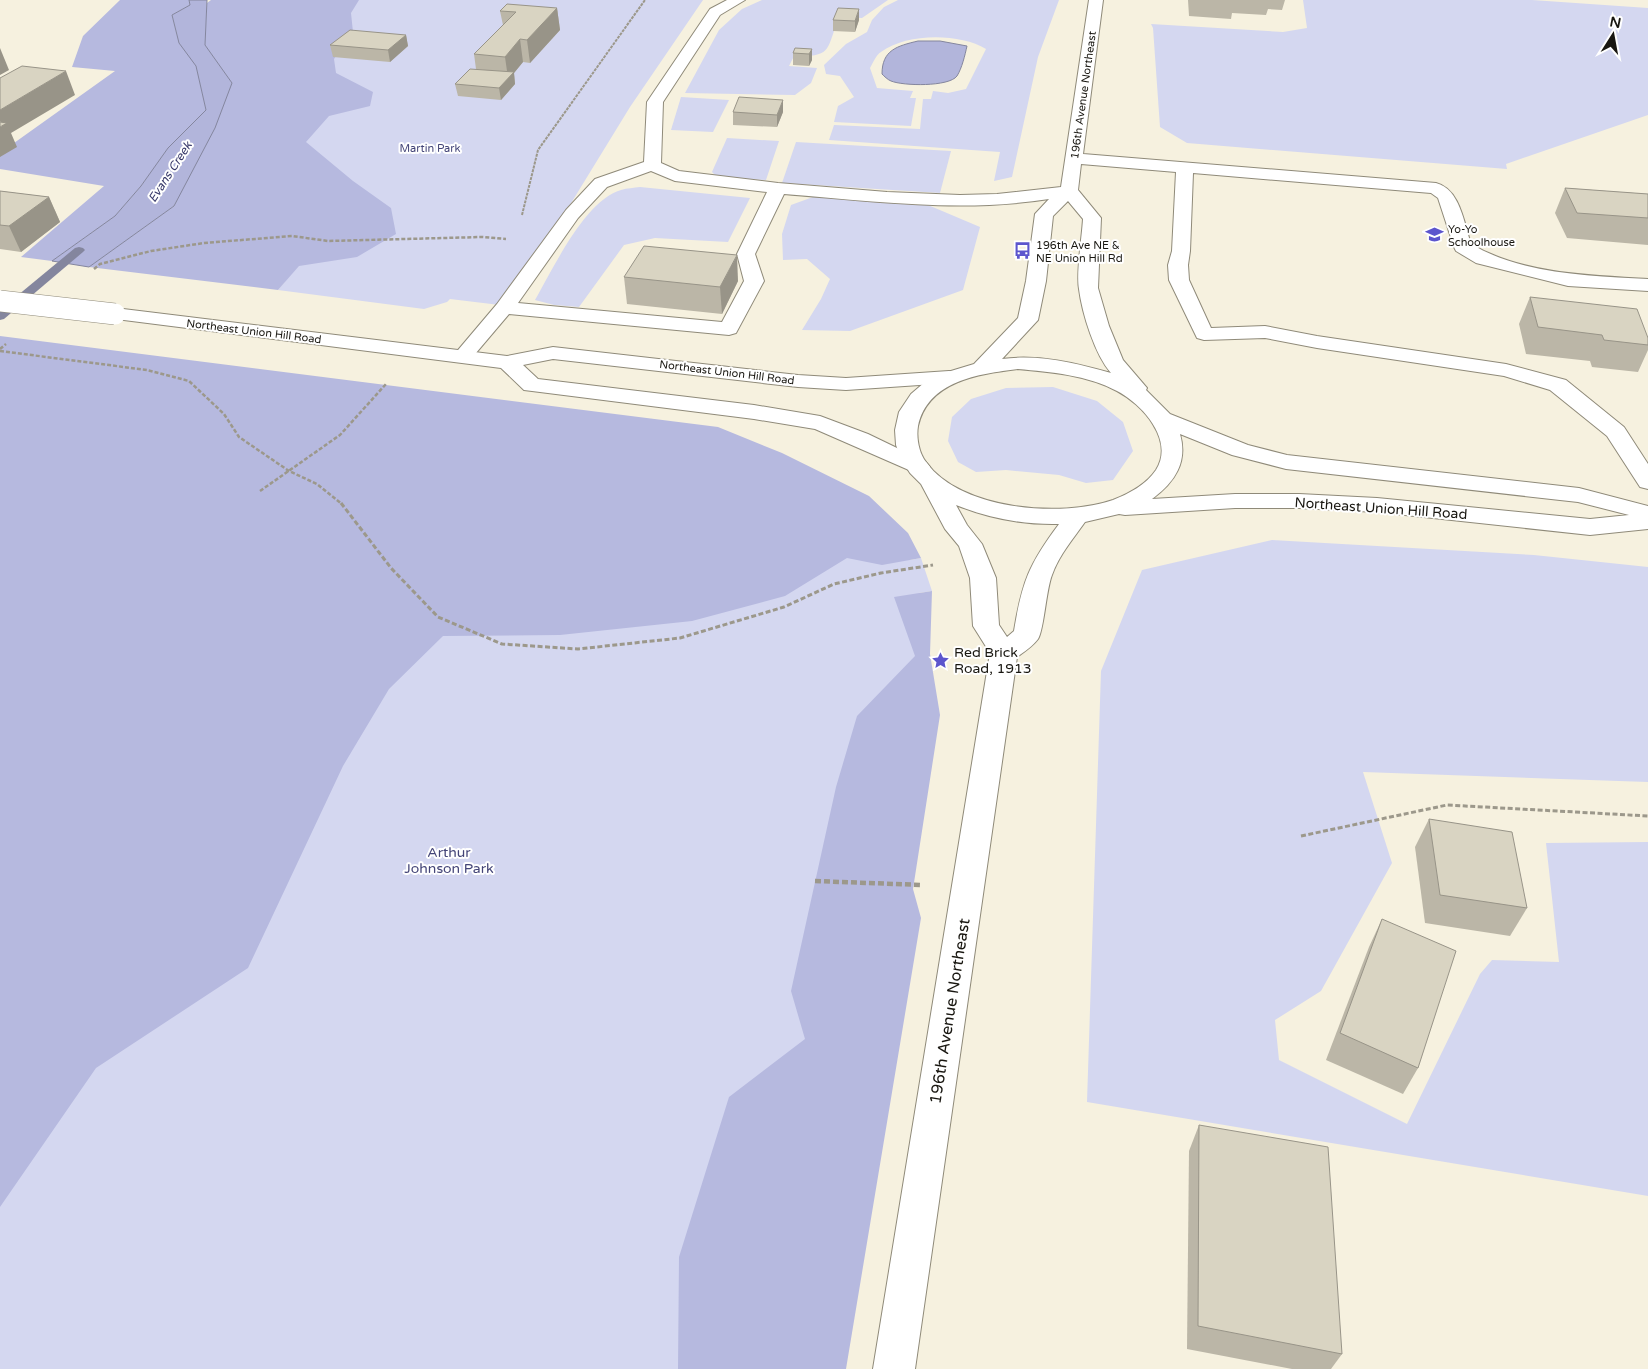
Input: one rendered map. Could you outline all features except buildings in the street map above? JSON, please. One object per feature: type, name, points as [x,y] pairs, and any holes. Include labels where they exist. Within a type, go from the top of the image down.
[{"type":"street","points":[[652,165],[655,102],[719,6],[738,0]]},
{"type":"street","name":"196th Avenue Northeast","points":[[1069,191],[1096,0]]},
{"type":"street","points":[[1074,158],[1436,188],[1446,196],[1463,247],[1483,259],[1568,280],[1648,285]]},
{"type":"street","points":[[463,356],[504,308],[572,214],[601,183],[652,165],[675,176],[778,188],[938,200],[1033,198],[1069,191]]},
{"type":"street","points":[[1185,167],[1181,251],[1178,264],[1179,280],[1204,334],[1265,332],[1317,342],[1506,370],[1558,384],[1616,432],[1648,482]]},
{"type":"street","points":[[504,308],[729,329],[754,281],[746,254],[778,188]]},
{"type":"street","points":[[983,366],[1028,320],[1036,282],[1044,214],[1069,191]]},
{"type":"street","points":[[507,362],[532,385],[754,412],[820,423],[860,439],[924,474],[958,498],[994,510],[1035,517],[1076,517],[1114,509],[1148,492],[1168,470],[1173,445],[1156,411],[1113,362],[1099,326],[1088,288],[1092,218],[1069,191]]},
{"type":"street","name":"Northeast Union Hill Road","points":[[0,301],[507,362],[553,352],[808,382],[846,384],[949,377]]},
{"type":"street","points":[[1076,517],[1048,557],[1040,575],[1032,596],[1027,635],[1004,653],[986,626],[983,578],[970,544],[957,528],[905,442],[906,417],[922,394],[949,377],[983,366],[1018,363],[1055,365],[1090,372],[1122,385],[1156,411],[1240,450],[1286,462],[1579,495],[1648,513]]},
{"type":"street","name":"Northeast Union Hill Road","points":[[1114,509],[1234,501],[1299,501],[1377,505],[1590,527],[1648,521]]},
{"type":"street","name":"196th Avenue Northeast","points":[[894,1369],[1004,653]]},
{"type":"path","points":[[521,222],[538,150],[646,0]]},
{"type":"path","points":[[100,264],[151,251],[195,244],[292,236],[328,241],[482,237],[511,239]]},
{"type":"path","points":[[0,351],[147,370],[189,382],[224,414],[239,437],[289,471],[317,484],[341,503],[391,568],[438,617],[502,644],[578,649],[680,638],[784,607],[834,584],[881,573],[934,565]]},
{"type":"path","points":[[260,491],[340,435],[416,351]]},
{"type":"path","points":[[1301,836],[1448,805],[1648,816]]},
{"type":"path","points":[[815,881],[968,887]]},
{"type":"green space","name":"Martin Park","points":[[227,0],[703,0],[630,107],[508,306],[450,299],[447,302],[424,309],[278,290],[287,279],[185,185],[3,159]]},
{"type":"green space","points":[[762,0],[888,0],[862,18],[839,17],[829,44],[822,53],[794,56],[789,66],[817,68],[811,83],[795,95],[685,93],[719,30],[742,9]]},
{"type":"green space","points":[[898,0],[1059,0],[1038,57],[1012,177],[994,181],[1000,152],[829,140],[834,125],[920,129],[923,99],[931,99],[933,91],[948,93],[966,89],[986,49],[962,40],[933,37],[905,41],[892,46],[879,53],[870,68],[877,88],[913,91],[910,98],[916,98],[911,126],[834,122],[838,106],[854,97],[840,76],[826,74],[824,65],[846,44],[867,32],[872,20],[884,7]]},
{"type":"green space","points":[[1303,0],[1532,0],[1648,8],[1648,115],[1506,164],[1507,169],[1187,143],[1160,127],[1153,28],[1151,24],[1283,32],[1307,28]]},
{"type":"green space","points":[[681,97],[729,100],[713,132],[671,130]]},
{"type":"green space","points":[[727,138],[779,141],[766,180],[717,177],[712,172]]},
{"type":"green space","points":[[796,142],[951,151],[940,193],[782,183]]},
{"type":"green space","points":[[640,187],[750,198],[728,242],[655,238],[624,245],[579,307],[554,305],[535,300],[571,237],[595,207],[608,196],[621,190]]},
{"type":"green space","points":[[813,197],[928,205],[980,227],[963,290],[850,331],[802,330],[821,299],[830,279],[807,259],[783,260],[782,234],[791,205]]},
{"type":"green space","name":"Arthur Johnson Park","points":[[0,346],[910,560],[921,558],[932,591],[919,593],[930,716],[812,1369],[0,1369]]},
{"type":"green space","points":[[1053,387],[1097,401],[1123,422],[1133,451],[1113,480],[1086,483],[1059,475],[1006,470],[976,472],[958,462],[948,441],[952,417],[971,399],[1006,388]]},
{"type":"green space","points":[[1272,540],[1534,555],[1648,567],[1648,782],[1363,772],[1392,863],[1321,991],[1275,1020],[1279,1060],[1407,1124],[1480,974],[1492,960],[1559,962],[1546,843],[1648,842],[1648,1196],[1087,1102],[1101,671],[1142,570]]},
{"type":"shaded area","points":[[120,0],[189,0],[190,5],[172,15],[179,43],[196,65],[206,110],[168,148],[141,186],[115,216],[52,261],[21,257],[104,186],[0,169],[0,153],[115,71],[72,67],[83,36]]},
{"type":"shaded area","points":[[211,0],[359,0],[351,13],[353,32],[334,59],[336,73],[373,92],[370,106],[329,116],[306,142],[353,181],[391,208],[396,234],[357,257],[299,266],[278,290],[89,267],[174,206],[232,83],[205,45],[207,3]]},
{"type":"shaded area","points":[[0,336],[718,427],[782,453],[869,496],[908,533],[921,558],[882,565],[847,558],[785,596],[692,621],[560,635],[443,636],[389,689],[343,766],[248,968],[96,1068],[0,1207]]},
{"type":"shaded area","points":[[932,591],[930,654],[940,715],[913,889],[921,918],[846,1369],[678,1369],[679,1257],[729,1097],[805,1039],[791,991],[836,787],[857,716],[915,656],[894,597]]},
{"type":"water","points":[[189,0],[207,0],[205,45],[232,83],[215,128],[174,206],[89,267],[52,261],[115,216],[141,186],[168,148],[206,110],[196,66],[179,43],[172,15],[190,5]]},
{"type":"water","points":[[918,41],[940,41],[967,46],[957,76],[952,80],[936,84],[915,85],[897,83],[887,79],[882,74],[888,54],[897,47]]},
{"type":"waterway","name":"Evans Creek","points":[[0,316],[79,250]]},
{"type":"place","name":"Yo-Yo Schoolhouse","points":[[1434,235]]},
{"type":"place","name":"196th Ave NE & NE Union Hill Rd","points":[[1022,251]]},
{"type":"place","name":"Red Brick Road, 1913","points":[[940,660]]}]
